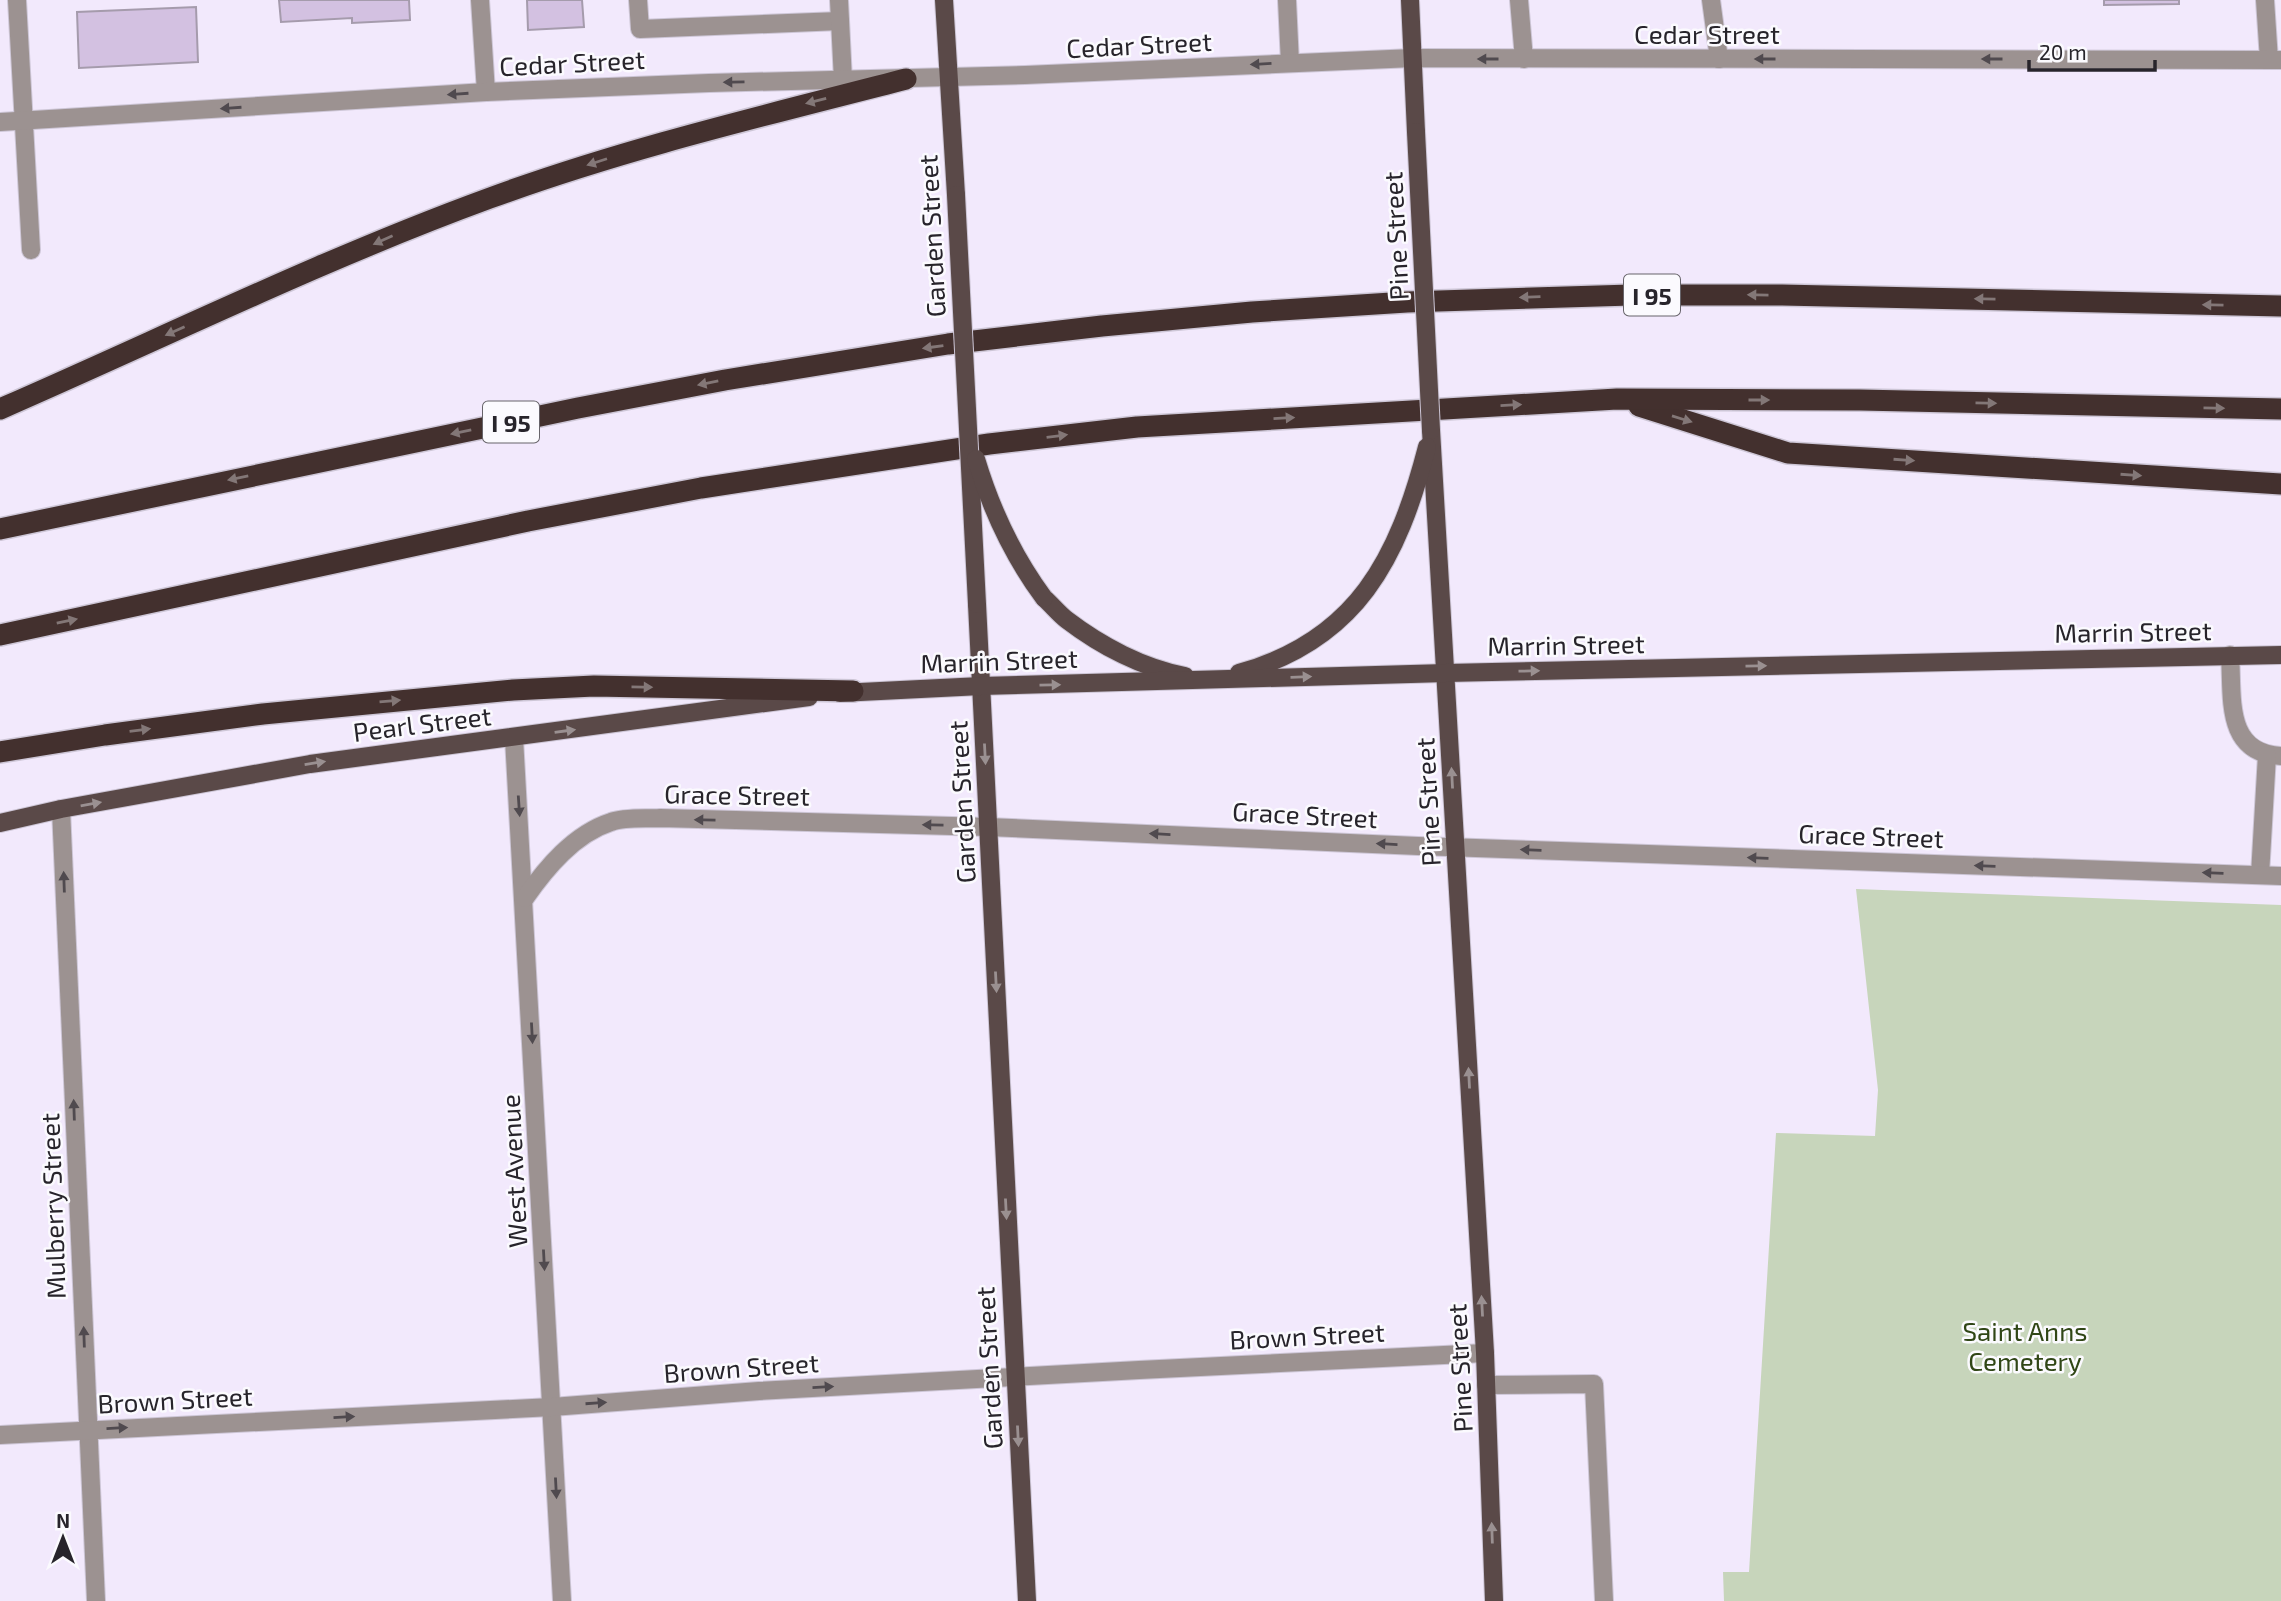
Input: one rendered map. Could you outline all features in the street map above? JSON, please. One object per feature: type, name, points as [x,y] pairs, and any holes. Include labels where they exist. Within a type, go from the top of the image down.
[{"type":"highway","points":[[0,408],[415,226],[493,197],[722,125],[906,79]]},
{"type":"highway","name":"I 95","points":[[0,529],[578,408],[725,380],[948,344],[1102,326],[1252,312],[1407,302],[1631,295],[1782,295],[2281,306]]},
{"type":"highway","points":[[1617,399],[1788,453],[2281,484]]},
{"type":"highway","points":[[0,635],[528,521],[701,488],[897,457],[1137,427],[1617,399],[1860,400],[2281,409]]},
{"type":"highway","points":[[0,752],[105,734],[263,714],[513,690],[594,686],[853,691]]},
{"type":"main road","name":"Garden Street","points":[[944,0],[1027,1601]]},
{"type":"main road","name":"Pine Street","points":[[1410,0],[1431,430],[1485,1353],[1494,1601]]},
{"type":"main road","points":[[967,429],[981,478],[1009,542],[1025,572],[1044,598],[1088,636],[1118,653],[1179,675],[1210,681],[1276,660],[1310,644],[1338,622],[1379,574],[1394,544],[1407,511],[1431,430]]},
{"type":"main road","name":"Marrin Street","points":[[853,691],[1446,673],[2281,656]]},
{"type":"main road","name":"Pearl Street","points":[[0,823],[61,809],[310,764],[853,691]]},
{"type":"street","points":[[17,0],[31,250]]},
{"type":"street","points":[[480,0],[486,93]]},
{"type":"street","points":[[638,0],[640,29],[840,21]]},
{"type":"street","points":[[839,0],[843,80]]},
{"type":"street","points":[[1287,0],[1290,63]]},
{"type":"street","points":[[1519,0],[1524,59]]},
{"type":"street","points":[[1711,0],[1719,59]]},
{"type":"street","points":[[2265,0],[2275,60]]},
{"type":"street","name":"Cedar Street","points":[[0,122],[486,93],[709,83],[949,78],[1413,58],[2275,60]]},
{"type":"street","points":[[2230,656],[2234,725],[2244,741],[2274,756],[2260,875]]},
{"type":"street","name":"West Avenue","points":[[514,738],[562,1601]]},
{"type":"street","name":"Mulberry Street","points":[[61,809],[96,1601]]},
{"type":"street","name":"Grace Street","points":[[524,898],[542,873],[586,834],[612,821],[660,818],[988,827],[1455,847],[2281,876]]},
{"type":"street","name":"Brown Street","points":[[0,1435],[552,1407],[759,1391],[1485,1353]]},
{"type":"street","points":[[1486,1385],[1594,1384],[1604,1601]]},
{"type":"green space","name":"Saint Anns Cemetery","points":[[1856,889],[2281,905],[2281,1601],[1724,1601],[1723,1572],[1749,1572],[1776,1133],[1875,1136],[1878,1090]]},
{"type":"building","points":[[279,0],[409,0],[410,20],[352,23],[352,18],[281,22]]},
{"type":"building","points":[[527,0],[582,0],[584,27],[528,30]]},
{"type":"building","points":[[2104,0],[2179,0],[2179,4],[2104,5]]},
{"type":"building","points":[[196,7],[198,62],[79,68],[77,12]]}]
